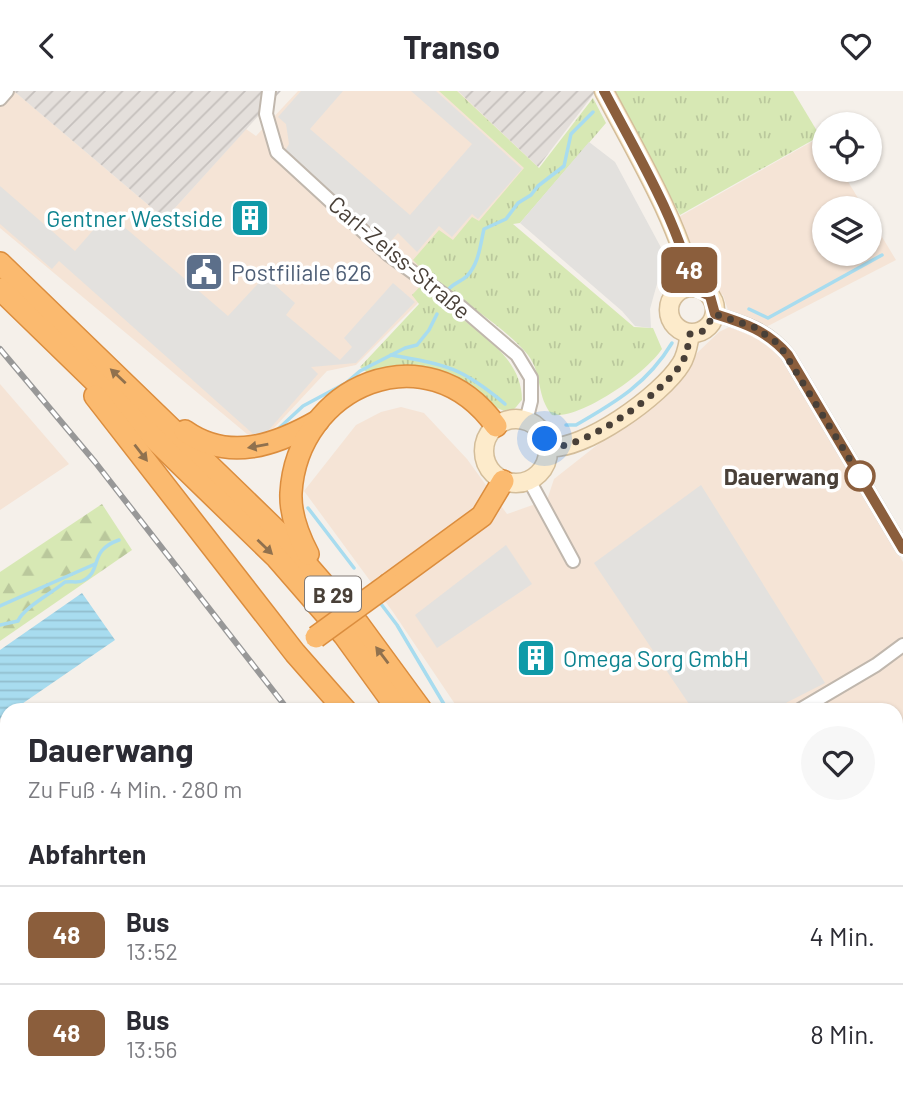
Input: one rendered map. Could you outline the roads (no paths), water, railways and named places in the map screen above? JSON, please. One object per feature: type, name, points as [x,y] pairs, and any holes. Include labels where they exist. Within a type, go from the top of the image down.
[{"type":"highway","name":"B 29","points":[[0,263],[234,487],[319,578],[416,703]]},
{"type":"highway","name":"B 29","points":[[0,289],[277,558],[344,635],[393,703]]},
{"type":"highway","points":[[37,323],[295,653],[339,703]]},
{"type":"highway","points":[[319,578],[295,528],[291,495],[296,460],[320,420],[337,402],[365,384],[391,376],[435,377],[468,396],[496,426]]},
{"type":"highway","points":[[147,404],[191,435],[218,446],[241,448],[272,444],[320,420]]},
{"type":"highway","points":[[295,653],[482,516],[503,481]]},
{"type":"street","points":[[0,99],[7,91]]},
{"type":"street","name":"Carl-Zeiss-Straße","points":[[269,91],[267,114],[277,152],[389,255],[461,307],[521,360],[531,378],[531,401],[526,421]]},
{"type":"street","points":[[604,91],[688,265],[693,288]]},
{"type":"street","points":[[685,288],[693,288],[710,296],[715,314],[703,331],[690,334],[676,327],[669,313],[673,298],[685,288]]},
{"type":"street","points":[[715,314],[754,327],[779,344],[788,355],[903,549]]},
{"type":"street","points":[[547,447],[562,448],[588,439],[656,391],[681,364],[690,334]]},
{"type":"street","points":[[505,421],[526,421],[540,431],[547,447],[543,467],[529,480],[503,481],[494,475],[484,458],[486,439],[496,426],[505,421]]},
{"type":"street","points":[[529,480],[573,561]]},
{"type":"street","points":[[812,703],[876,665],[903,645]]},
{"type":"water","points":[[82,593],[115,640],[23,703],[0,703],[0,650]]},
{"type":"waterway","points":[[446,293],[474,266],[484,229],[506,219],[518,203],[564,166],[571,134],[593,112]]},
{"type":"waterway","points":[[749,309],[768,318],[862,266]]},
{"type":"waterway","points":[[276,431],[303,406],[346,383],[360,371],[405,348],[417,345],[437,314]]},
{"type":"waterway","points":[[566,425],[576,425],[630,390],[663,357],[672,343]]},
{"type":"waterway","points":[[391,355],[452,369],[476,382],[505,404]]},
{"type":"waterway","points":[[308,508],[354,568]]},
{"type":"waterway","points":[[0,625],[18,621],[32,606],[65,582],[80,582],[89,577],[103,550],[119,540]]},
{"type":"waterway","points":[[0,606],[95,564]]},
{"type":"waterway","points":[[378,600],[397,625],[443,703]]},
{"type":"railway","points":[[0,349],[95,462],[283,703]]},
{"type":"place","name":"Gentner Westside","points":[[250,218]]},
{"type":"place","name":"Postfiliale 626","points":[[204,272]]},
{"type":"place","name":"Dauerwang","points":[[860,476]]},
{"type":"place","name":"Omega Sorg GmbH","points":[[536,658]]}]
